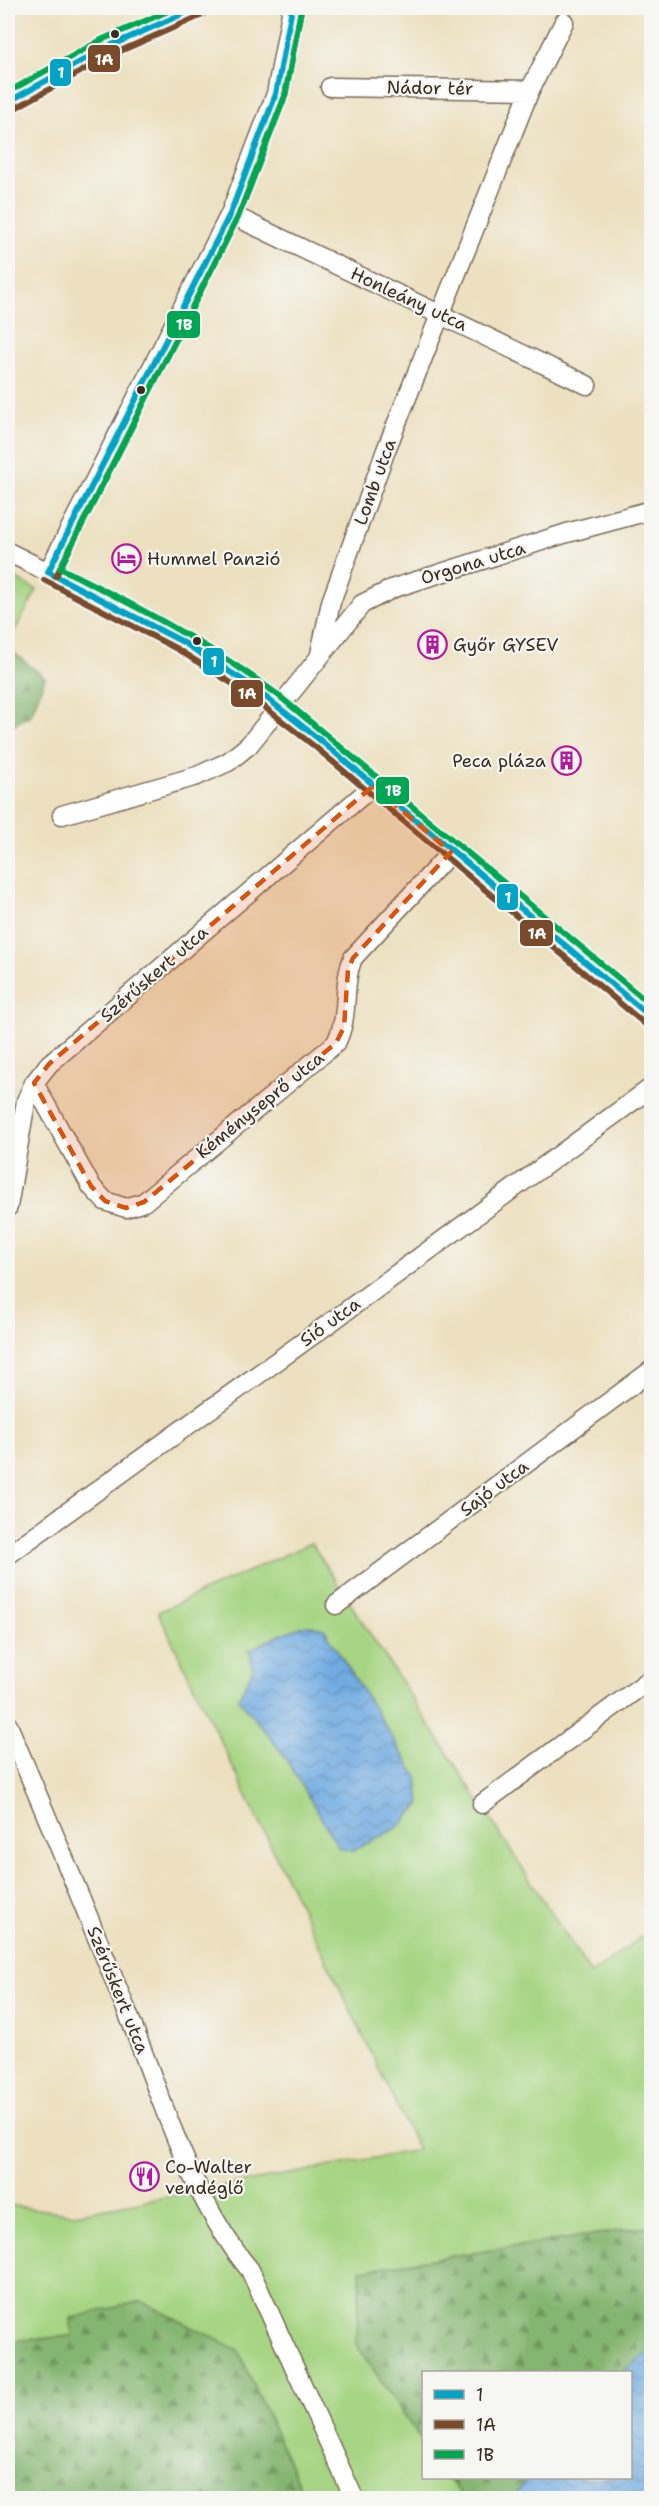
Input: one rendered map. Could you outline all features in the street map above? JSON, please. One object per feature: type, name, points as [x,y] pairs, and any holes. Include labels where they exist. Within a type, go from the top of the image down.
[{"type":"main road","points":[[8,102],[105,48],[196,8]]},
{"type":"street","points":[[48,572],[230,214],[276,94],[292,8]]},
{"type":"street","name":"Lomb utca","points":[[62,815],[198,776],[228,762],[249,745],[320,656],[331,602],[386,450],[531,90],[564,22]]},
{"type":"street","name":"Nádor tér","points":[[330,87],[531,90]]},
{"type":"street","name":"Honleány utca","points":[[230,214],[587,385]]},
{"type":"street","name":"Orgona utca","points":[[320,656],[362,604],[394,588],[567,533],[651,510]]},
{"type":"street","points":[[8,552],[116,606],[224,667],[278,706],[651,1018]]},
{"type":"street","name":"Szérűskert utca","points":[[8,1207],[26,1101],[34,1083],[49,1064],[373,786]]},
{"type":"street","name":"Kéményseprő utca","points":[[34,1083],[92,1186],[105,1201],[126,1208],[144,1202],[336,1043],[344,1028],[348,970],[353,958],[452,852]]},
{"type":"street","name":"Sió utca","points":[[8,1556],[651,1087]]},
{"type":"street","name":"Sajó utca","points":[[336,1605],[651,1370]]},
{"type":"street","points":[[482,1804],[651,1678]]},
{"type":"street","name":"Szérűskert utca","points":[[8,1725],[87,1911],[189,2165],[211,2212],[235,2252],[250,2270],[354,2499]]},
{"type":"highlighted area","points":[[373,786],[451,852],[353,958],[348,970],[344,1027],[336,1043],[144,1202],[126,1208],[105,1201],[91,1186],[34,1083],[49,1064]]},
{"type":"green space","points":[[8,575],[37,590],[8,643]]},
{"type":"green space","points":[[8,648],[45,678],[31,715],[8,727]]},
{"type":"green space","points":[[311,1543],[591,1974],[651,1930],[651,2226],[361,2270],[356,2344],[422,2441],[422,2479],[449,2479],[464,2498],[305,2498],[238,2350],[71,2318],[73,2336],[8,2341],[8,2205],[75,2214],[418,2150],[158,1612]],"holes":[[[282,1634],[420,1805],[397,1828],[352,1851],[283,1754],[239,1699],[253,1669],[250,1650]]]},
{"type":"green space","points":[[651,2226],[651,2350],[624,2371],[422,2371],[422,2441],[356,2344],[361,2270]]},
{"type":"green space","points":[[141,2301],[238,2350],[305,2498],[8,2498],[8,2341],[72,2336],[71,2318]]},
{"type":"green space","points":[[449,2479],[526,2479],[514,2498],[464,2498]]},
{"type":"water","points":[[306,1625],[324,1629],[417,1777],[420,1804],[397,1828],[352,1851],[339,1848],[283,1754],[239,1699],[253,1669],[250,1650]]},
{"type":"water","points":[[651,2350],[651,2498],[514,2498],[526,2479],[632,2479],[632,2371],[624,2371]]},
{"type":"transit line","name":"1B","points":[[8,92],[101,40],[175,8]]},
{"type":"transit line","name":"1","points":[[8,102],[105,48],[196,8]]},
{"type":"transit line","name":"1","points":[[48,572],[230,214],[276,94],[292,8]]},
{"type":"transit line","name":"1A","points":[[56,576],[238,217],[285,96],[301,10]]},
{"type":"transit line","name":"1B","points":[[301,10],[285,96],[238,217],[60,568],[199,642],[278,695],[652,1006]]},
{"type":"transit line","name":"1A","points":[[12,110],[109,56],[200,16]]},
{"type":"transit line","name":"1","points":[[48,572],[181,641],[249,684],[320,740],[652,1018]]},
{"type":"transit line","name":"1A","points":[[44,580],[177,649],[244,691],[314,746],[646,1025]]},
{"type":"place","name":"Hummel Panzió","points":[[126,559]]},
{"type":"place","name":"Győr GYSEV","points":[[432,645]]},
{"type":"place","name":"Peca pláza","points":[[567,761]]},
{"type":"place","name":"Co-Walter vendéglő","points":[[144,2177]]}]
